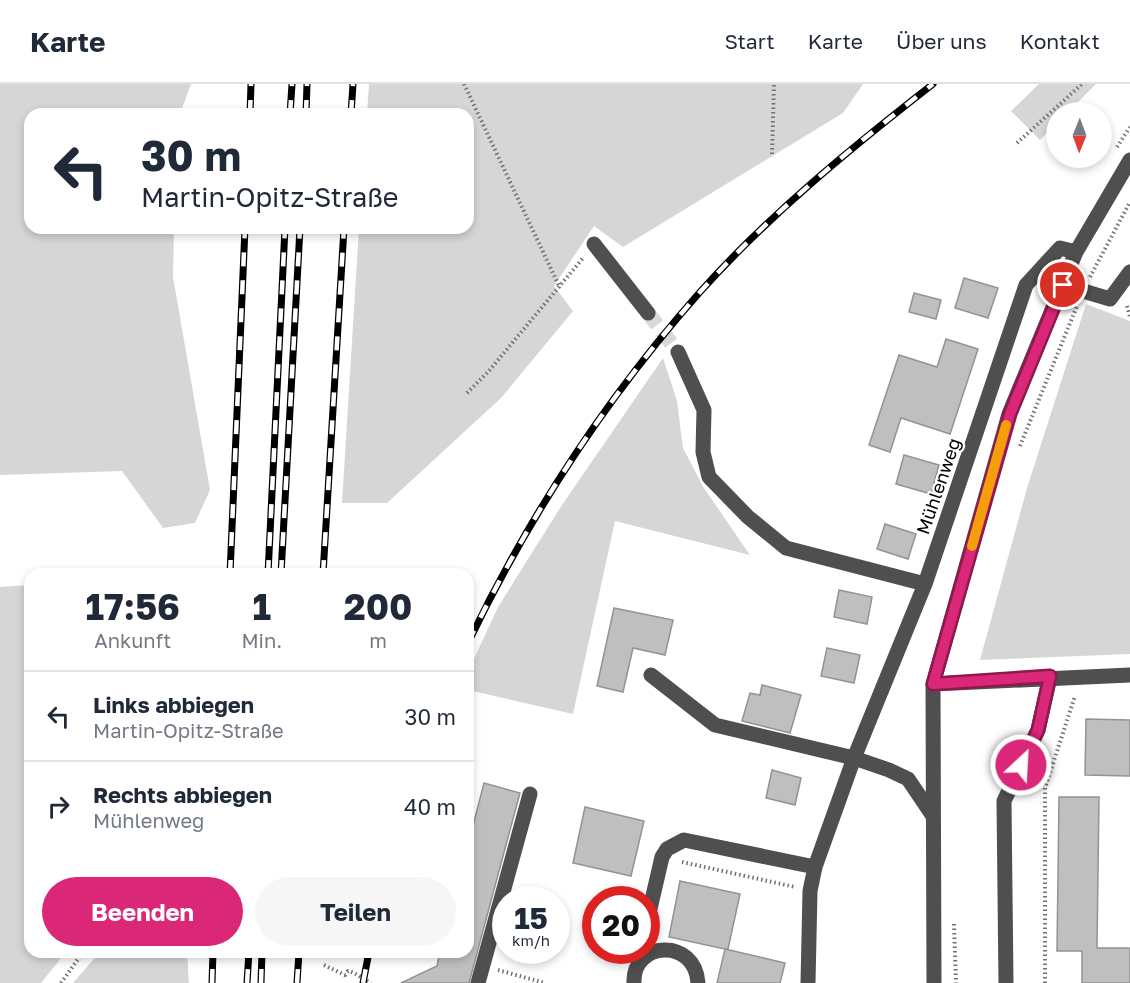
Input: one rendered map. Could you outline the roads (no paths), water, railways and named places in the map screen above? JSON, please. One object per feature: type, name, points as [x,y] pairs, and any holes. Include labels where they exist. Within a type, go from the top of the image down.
[{"type":"street","points":[[934,983],[933,684],[1010,414],[1076,252],[1130,160]]},
{"type":"street","points":[[594,244],[648,313]]},
{"type":"street","name":"Mühlenweg","points":[[808,983],[810,891],[815,867],[855,758],[925,584],[1026,285],[1060,248],[1076,252]]},
{"type":"street","points":[[1063,285],[1110,298],[1130,272]]},
{"type":"street","points":[[678,352],[704,410],[703,453],[709,477],[748,517],[786,548],[925,584]]},
{"type":"street","points":[[651,675],[716,725],[855,758],[889,770],[908,780],[933,816]]},
{"type":"street","points":[[933,684],[1050,676],[1130,675]]},
{"type":"street","points":[[1006,983],[1004,801],[1038,730],[1050,676]]},
{"type":"street","points":[[478,983],[530,794]]},
{"type":"street","points":[[655,886],[662,857],[667,849],[684,840],[815,867]]},
{"type":"street","points":[[660,950],[682,953],[692,962],[698,983]]},
{"type":"street","points":[[634,983],[639,964]]},
{"type":"tunnel","points":[[648,313],[678,352]]},
{"type":"railway","points":[[250,108],[251,84]]},
{"type":"railway","points":[[290,108],[292,84]]},
{"type":"railway","points":[[306,108],[307,84]]},
{"type":"railway","points":[[351,108],[353,84]]},
{"type":"railway","points":[[474,631],[543,504],[601,416],[666,332],[726,264],[782,209],[933,84]]},
{"type":"railway","points":[[230,568],[245,234]]},
{"type":"railway","points":[[268,568],[285,234]]},
{"type":"railway","points":[[281,568],[300,234]]},
{"type":"railway","points":[[323,568],[344,234]]},
{"type":"railway","points":[[212,983],[213,958]]},
{"type":"railway","points":[[247,983],[249,958]]},
{"type":"railway","points":[[261,983],[262,958]]},
{"type":"railway","points":[[297,983],[299,958]]},
{"type":"railway","points":[[363,983],[368,958]]}]
